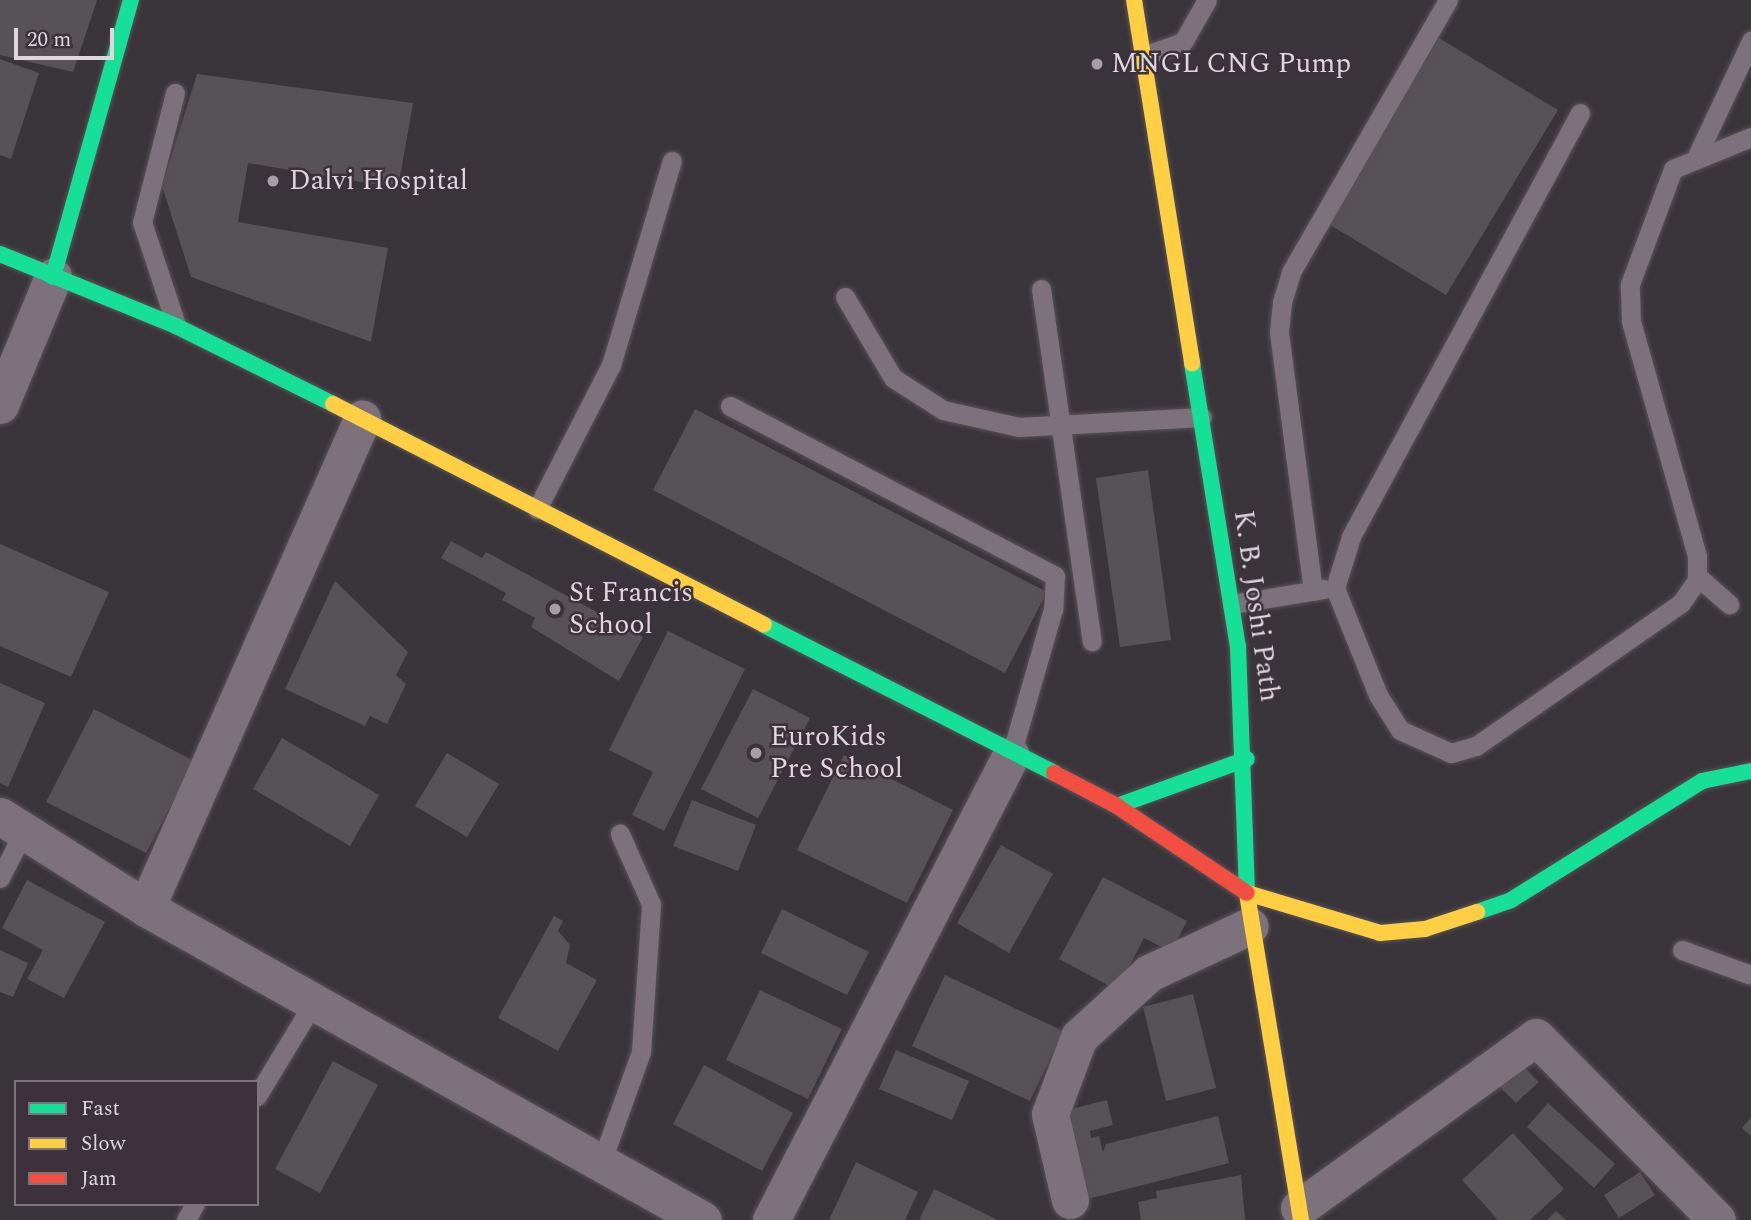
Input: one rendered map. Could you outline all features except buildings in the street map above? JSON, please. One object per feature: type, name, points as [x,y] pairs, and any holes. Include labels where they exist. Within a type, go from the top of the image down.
[{"type":"main road","points":[[53,277],[131,0]]},
{"type":"main road","name":"K. B. Joshi Path","points":[[1134,0],[1231,604],[1247,759],[1249,909],[1300,1214]]},
{"type":"main road","points":[[0,254],[176,326],[362,419],[1012,755],[1117,806],[1249,909],[1380,933],[1425,929],[1511,900],[1702,781],[1751,771]]},
{"type":"main road","points":[[1117,806],[1247,759]]},
{"type":"street","points":[[0,405],[53,277]]},
{"type":"street","points":[[146,908],[362,419]]},
{"type":"street","points":[[771,1220],[1012,755]]},
{"type":"street","points":[[12,824],[146,908],[703,1220]]},
{"type":"street","points":[[1070,1200],[1050,1114],[1079,1037],[1149,973],[1249,909]]},
{"type":"street","points":[[1300,1214],[1536,1037],[1717,1220]]},
{"type":"lane","points":[[1143,56],[1183,42],[1207,0]]},
{"type":"lane","points":[[1313,591],[1279,331],[1282,302],[1290,272],[1448,0]]},
{"type":"lane","points":[[1695,160],[1751,41]]},
{"type":"lane","points":[[175,93],[142,222],[176,326]]},
{"type":"lane","points":[[1580,113],[1351,537],[1335,588],[1378,695],[1400,730],[1451,753],[1476,746],[1681,603],[1697,576],[1697,556],[1631,321],[1630,284],[1672,169],[1751,137]]},
{"type":"lane","points":[[537,509],[611,365],[672,162]]},
{"type":"lane","points":[[1041,289],[1058,425],[1092,641]]},
{"type":"lane","points":[[845,297],[893,378],[943,410],[1019,427],[1202,417]]},
{"type":"lane","points":[[730,406],[1055,576],[1053,609],[1012,755]]},
{"type":"lane","points":[[1697,576],[1729,604]]},
{"type":"lane","points":[[1231,604],[1335,588]]},
{"type":"lane","points":[[0,877],[12,824]]},
{"type":"lane","points":[[601,1163],[640,1052],[651,904],[621,834]]},
{"type":"lane","points":[[1682,950],[1751,975]]},
{"type":"lane","points":[[259,1093],[314,1002]]},
{"type":"traffic: fast","points":[[53,277],[131,0]]},
{"type":"traffic: fast","points":[[0,254],[176,326],[333,404]]},
{"type":"traffic: fast","points":[[1192,363],[1238,647],[1247,893]]},
{"type":"traffic: fast","points":[[764,625],[1054,773]]},
{"type":"traffic: fast","points":[[1117,806],[1247,759]]},
{"type":"traffic: fast","points":[[1477,912],[1511,900],[1702,781],[1751,771]]},
{"type":"traffic: slow","points":[[1134,0],[1192,363]]},
{"type":"traffic: slow","points":[[333,404],[764,625]]},
{"type":"traffic: slow","points":[[1301,1220],[1247,893],[1380,933],[1425,929],[1477,912]]},
{"type":"traffic: jam","points":[[1054,773],[1117,806],[1247,893]]},
{"type":"place","name":"MNGL CNG Pump","points":[[1097,64]]},
{"type":"place","name":"Dalvi Hospital","points":[[273,181]]},
{"type":"place","name":"St Francis School","points":[[555,609]]},
{"type":"place","name":"EuroKids Pre School","points":[[756,753]]}]
